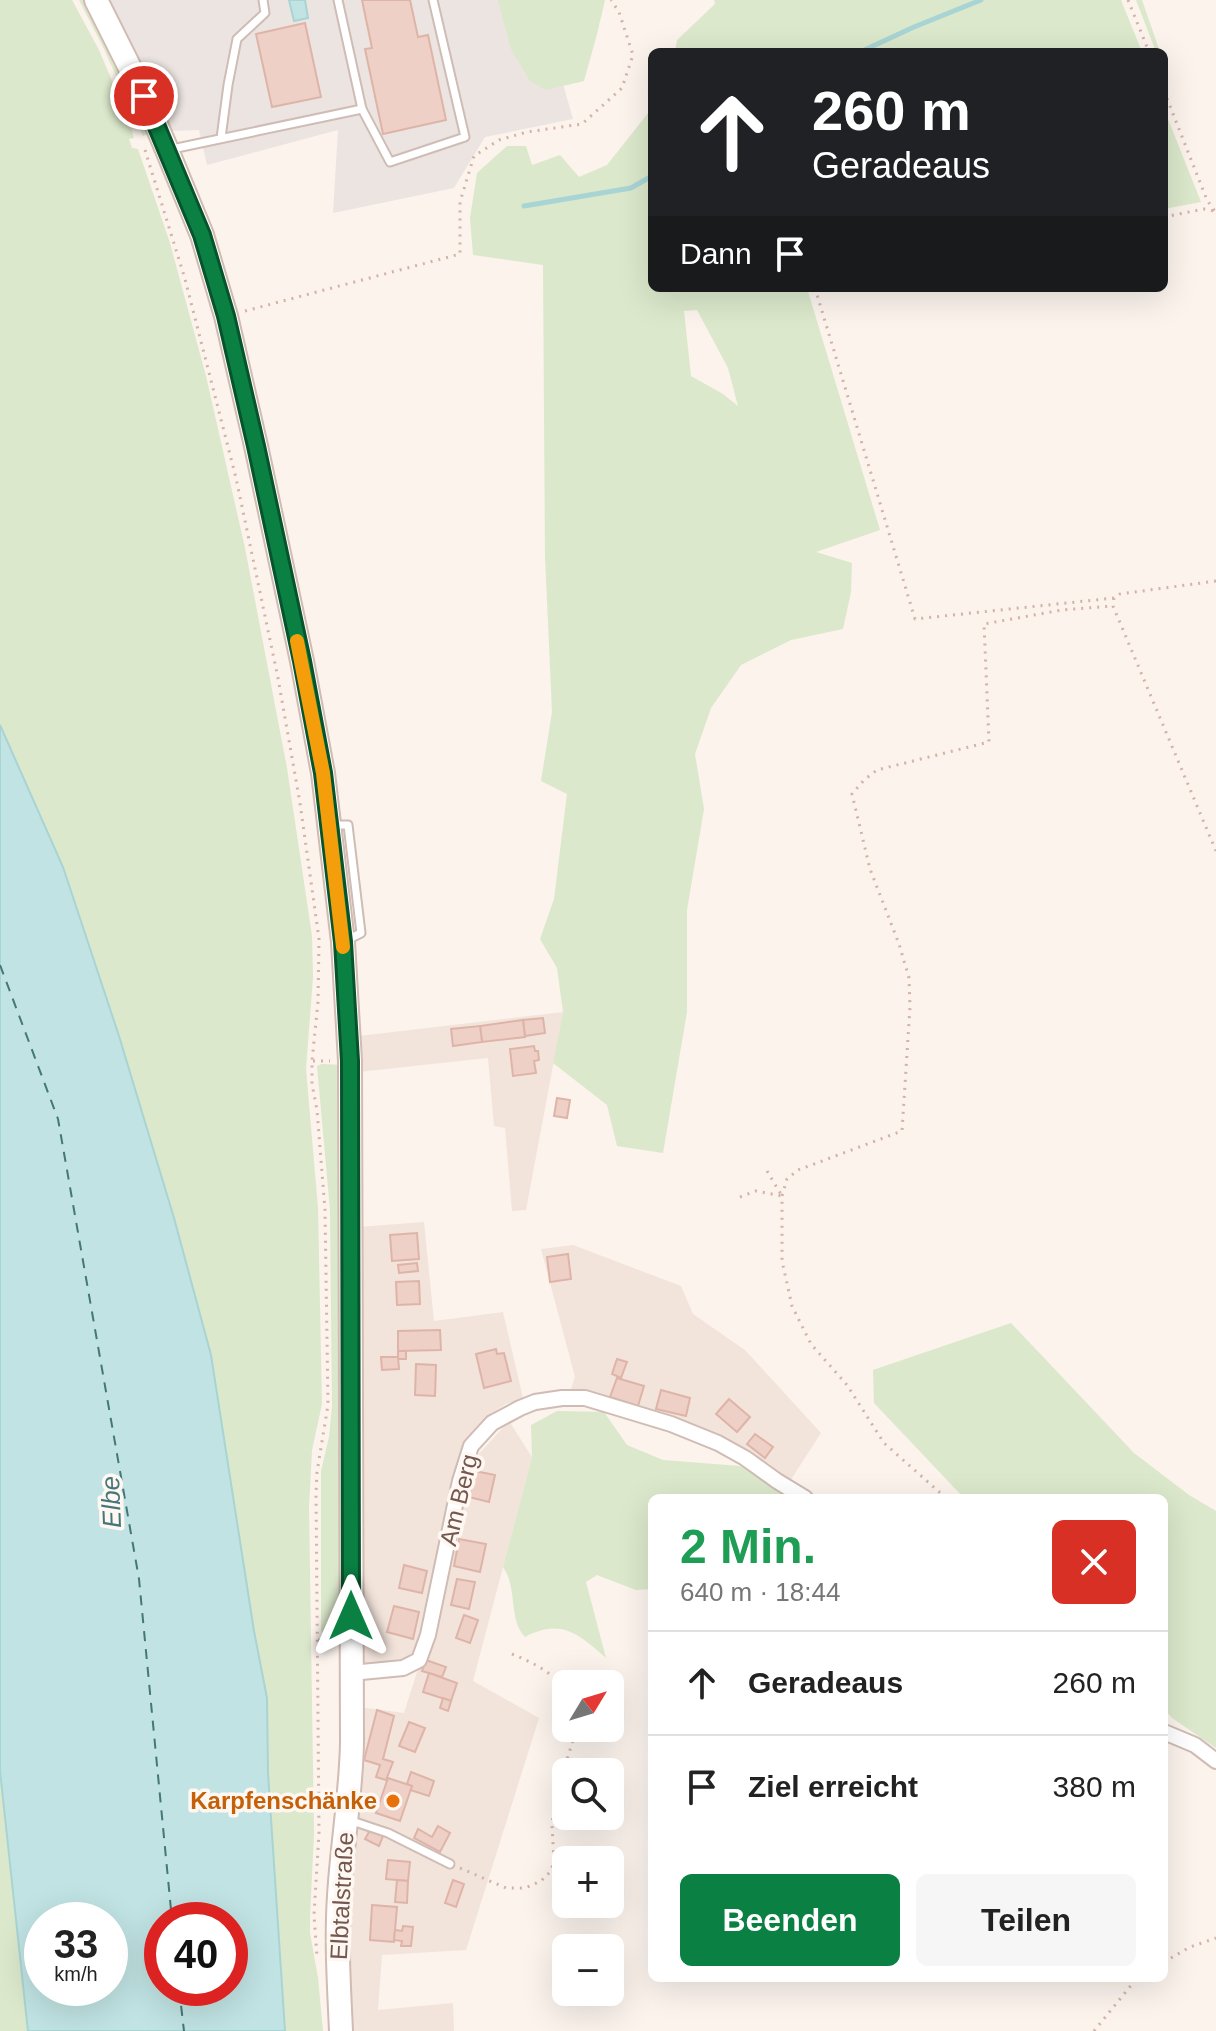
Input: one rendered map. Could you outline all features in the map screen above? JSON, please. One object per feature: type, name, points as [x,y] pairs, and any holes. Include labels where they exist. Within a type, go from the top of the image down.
[{"type":"street","name":"Elbtalstraße","points":[[96,0],[134,75],[202,235],[226,316],[302,661],[330,825],[343,942],[350,1061],[351,1765],[339,1895],[341,2031]]},
{"type":"street","name":"Am Berg","points":[[351,1673],[403,1668],[419,1660],[428,1635],[460,1481],[471,1446],[492,1423],[535,1402],[585,1398],[695,1432],[732,1450],[799,1494]]},
{"type":"street","points":[[1168,1734],[1195,1745],[1216,1761]]},
{"type":"lane","points":[[221,138],[237,39],[265,13],[263,0]]},
{"type":"lane","points":[[338,0],[362,109],[390,162],[465,137],[433,0]]},
{"type":"lane","points":[[167,150],[362,109]]},
{"type":"lane","points":[[347,1819],[388,1833],[450,1864]]},
{"type":"path","points":[[226,316],[460,254],[460,202],[474,156],[499,140],[527,132],[582,124],[622,88],[633,55],[619,12],[611,0]]},
{"type":"path","points":[[1128,0],[1147,48]]},
{"type":"path","points":[[1168,101],[1207,200],[1215,212]]},
{"type":"path","points":[[152,168],[185,279],[236,478],[281,694],[319,939],[312,1084],[325,1210],[328,1405],[316,1493],[319,1833],[314,1915],[318,1959]]},
{"type":"path","points":[[1168,216],[1204,209],[1215,212]]},
{"type":"path","points":[[816,292],[915,619],[1114,598],[1129,592],[1216,581]]},
{"type":"path","points":[[1114,598],[1113,606],[1216,851]]},
{"type":"path","points":[[941,1494],[884,1443],[847,1385],[811,1344],[792,1306],[782,1261],[782,1196],[787,1179],[798,1170],[902,1131],[909,978],[870,869],[852,794],[877,770],[989,742],[984,624],[1062,610],[1113,606]]},
{"type":"path","points":[[767,1171],[782,1196]]},
{"type":"path","points":[[740,1197],[756,1191],[782,1196]]},
{"type":"path","points":[[512,1654],[539,1665],[552,1677]]},
{"type":"path","points":[[450,1864],[506,1888],[525,1888],[541,1881],[554,1862],[552,1825],[555,1797],[573,1742]]},
{"type":"path","points":[[1168,1960],[1190,1947],[1216,1938]]},
{"type":"path","points":[[1094,2031],[1134,1982]]},
{"type":"shaded area","points":[[107,0],[539,0],[573,119],[485,137],[454,188],[333,213],[338,130],[207,165],[199,130],[169,131]]},
{"type":"shaded area","points":[[563,1012],[526,1210],[512,1211],[505,1128],[494,1126],[488,1058],[358,1072],[359,1036]]},
{"type":"shaded area","points":[[424,1222],[434,1321],[503,1312],[523,1398],[490,1414],[466,1442],[458,1463],[417,1650],[405,1659],[364,1664],[357,1657],[358,1227]]},
{"type":"shaded area","points":[[573,1245],[681,1286],[693,1314],[745,1350],[821,1433],[790,1481],[723,1437],[589,1392],[571,1389],[575,1377],[541,1249]]},
{"type":"shaded area","points":[[509,1421],[532,1457],[473,1681],[539,1718],[466,1950],[382,1955],[378,2010],[453,2003],[454,2031],[348,2031],[345,1965],[359,1707],[404,1713],[426,1655],[468,1466]]},
{"type":"green space","points":[[0,0],[72,0],[99,50],[131,126],[134,138],[129,139],[132,148],[138,149],[170,243],[206,376],[245,548],[287,768],[312,936],[313,977],[306,1069],[318,1208],[322,1404],[312,1450],[309,1507],[314,1833],[310,1933],[323,2031],[285,2031],[268,1773],[267,1698],[211,1355],[174,1218],[119,1036],[63,867],[0,725]]},
{"type":"green space","points":[[79,0],[90,0],[151,126],[148,134],[143,136]]},
{"type":"green space","points":[[498,0],[605,0],[584,81],[546,90],[530,81],[511,49]]},
{"type":"green space","points":[[714,0],[1121,0],[1140,48],[676,48],[677,40],[715,4]]},
{"type":"green space","points":[[1136,0],[1142,0],[1159,48],[1154,48]]},
{"type":"green space","points":[[648,113],[648,292],[808,292],[880,530],[816,552],[852,563],[851,592],[843,629],[791,640],[741,665],[711,708],[695,754],[704,809],[687,910],[687,1012],[663,1153],[617,1146],[607,1105],[553,1063],[563,1012],[557,968],[540,939],[554,899],[567,794],[541,781],[552,712],[545,556],[543,265],[473,255],[470,218],[477,173],[507,146],[526,146],[532,165],[560,155],[579,177],[607,165]],"holes":[[[697,310],[728,368],[738,406],[691,376],[684,311]]]},
{"type":"green space","points":[[1168,119],[1201,202],[1168,208]]},
{"type":"green space","points":[[344,1065],[344,1627],[339,1636],[327,1636],[321,1631],[321,1471],[332,1406],[330,1210],[317,1066]]},
{"type":"green space","points":[[1011,1323],[1134,1453],[1189,1495],[1216,1511],[1216,1748],[1168,1714],[1168,1494],[960,1494],[874,1403],[873,1370]]},
{"type":"green space","points":[[557,1411],[604,1412],[627,1445],[663,1460],[740,1466],[807,1494],[648,1494],[648,1589],[636,1590],[597,1575],[586,1582],[606,1658],[569,1631],[549,1629],[525,1637],[516,1621],[508,1575],[503,1567],[532,1457],[531,1425]]},
{"type":"green space","points":[[0,1771],[28,2031],[0,2031]]},
{"type":"water","points":[[289,0],[305,0],[308,18],[294,21]]},
{"type":"water","name":"Elbe","points":[[0,725],[63,867],[119,1036],[174,1218],[211,1355],[267,1698],[268,1773],[285,2031],[28,2031],[25,2006],[128,2006],[128,1902],[24,1902],[24,1994],[0,1771]]},
{"type":"building","points":[[362,0],[410,0],[418,37],[428,35],[446,120],[383,134],[365,49],[372,48]]},
{"type":"building","points":[[305,23],[321,97],[272,107],[256,34]]},
{"type":"building","points":[[543,1018],[545,1033],[525,1036],[523,1020]]},
{"type":"building","points":[[523,1020],[525,1037],[482,1042],[480,1026]]},
{"type":"building","points":[[480,1026],[482,1042],[453,1046],[451,1029]]},
{"type":"building","points":[[534,1046],[539,1060],[534,1061],[536,1073],[513,1076],[510,1049]]},
{"type":"building","points":[[557,1098],[570,1100],[567,1118],[554,1116]]},
{"type":"building","points":[[417,1233],[419,1259],[392,1261],[390,1235]]},
{"type":"building","points":[[568,1254],[571,1279],[550,1282],[547,1257]]},
{"type":"building","points":[[417,1263],[418,1271],[399,1273],[398,1265]]},
{"type":"building","points":[[419,1281],[420,1304],[397,1305],[396,1282]]},
{"type":"building","points":[[440,1330],[441,1350],[398,1351],[398,1331]]},
{"type":"building","points":[[496,1349],[497,1354],[504,1353],[511,1381],[484,1388],[476,1354]]},
{"type":"building","points":[[398,1351],[406,1351],[406,1359],[398,1359]]},
{"type":"building","points":[[381,1357],[398,1357],[399,1369],[382,1370]]},
{"type":"building","points":[[617,1359],[627,1362],[621,1378],[612,1374]]},
{"type":"building","points":[[416,1364],[436,1365],[435,1396],[415,1395]]},
{"type":"building","points":[[617,1378],[644,1386],[638,1406],[610,1397]]},
{"type":"building","points":[[661,1390],[690,1398],[686,1416],[656,1409]]},
{"type":"building","points":[[729,1399],[750,1417],[737,1432],[716,1414]]},
{"type":"building","points":[[755,1434],[773,1447],[765,1458],[747,1444]]},
{"type":"building","points":[[475,1471],[495,1475],[489,1502],[469,1497]]},
{"type":"building","points":[[459,1539],[486,1544],[480,1572],[454,1566]]},
{"type":"building","points":[[404,1565],[427,1571],[422,1593],[399,1588]]},
{"type":"building","points":[[457,1579],[475,1582],[469,1609],[451,1605]]},
{"type":"building","points":[[394,1606],[419,1612],[413,1639],[387,1632]]},
{"type":"building","points":[[464,1615],[478,1620],[470,1643],[456,1638]]},
{"type":"building","points":[[426,1660],[446,1667],[442,1677],[422,1671]]},
{"type":"building","points":[[429,1673],[457,1683],[451,1701],[423,1692]]},
{"type":"building","points":[[443,1698],[451,1701],[448,1711],[440,1708]]},
{"type":"building","points":[[377,1710],[394,1716],[383,1759],[393,1762],[386,1780],[376,1777],[380,1765],[364,1760]]},
{"type":"building","points":[[409,1722],[425,1728],[415,1752],[399,1746]]},
{"type":"building","points":[[411,1772],[434,1781],[429,1796],[410,1790],[412,1786],[407,1784]]},
{"type":"building","name":"Karpfenschänke","points":[[388,1778],[412,1786],[400,1821],[376,1813]]},
{"type":"building","points":[[438,1826],[450,1833],[440,1852],[414,1838],[418,1829],[432,1837]]},
{"type":"building","points":[[370,1830],[383,1836],[379,1846],[365,1839]]},
{"type":"building","points":[[388,1860],[410,1862],[408,1881],[386,1879]]},
{"type":"building","points":[[397,1880],[408,1881],[407,1903],[395,1902]]},
{"type":"building","points":[[453,1880],[464,1884],[456,1907],[445,1903]]},
{"type":"building","points":[[372,1905],[397,1907],[394,1942],[370,1940]]},
{"type":"building","points":[[403,1926],[413,1927],[411,1946],[401,1946],[402,1941],[394,1940],[395,1930],[402,1931]]},
{"type":"waterway","points":[[869,48],[981,0]]},
{"type":"waterway","points":[[524,206],[631,188],[648,178]]},
{"type":"ferry route","points":[[0,965],[58,1119],[139,1579],[170,1902]]},
{"type":"ferry route","points":[[181,2006],[184,2031]]},
{"type":"slow traffic","points":[[297,641],[323,773],[343,947]]},
{"type":"place","name":"Karpfenschänke","points":[[393,1801]]},
{"type":"route","points":[[144,96],[202,235],[226,316],[302,661],[323,773],[343,942],[350,1061],[351,1616]]}]
